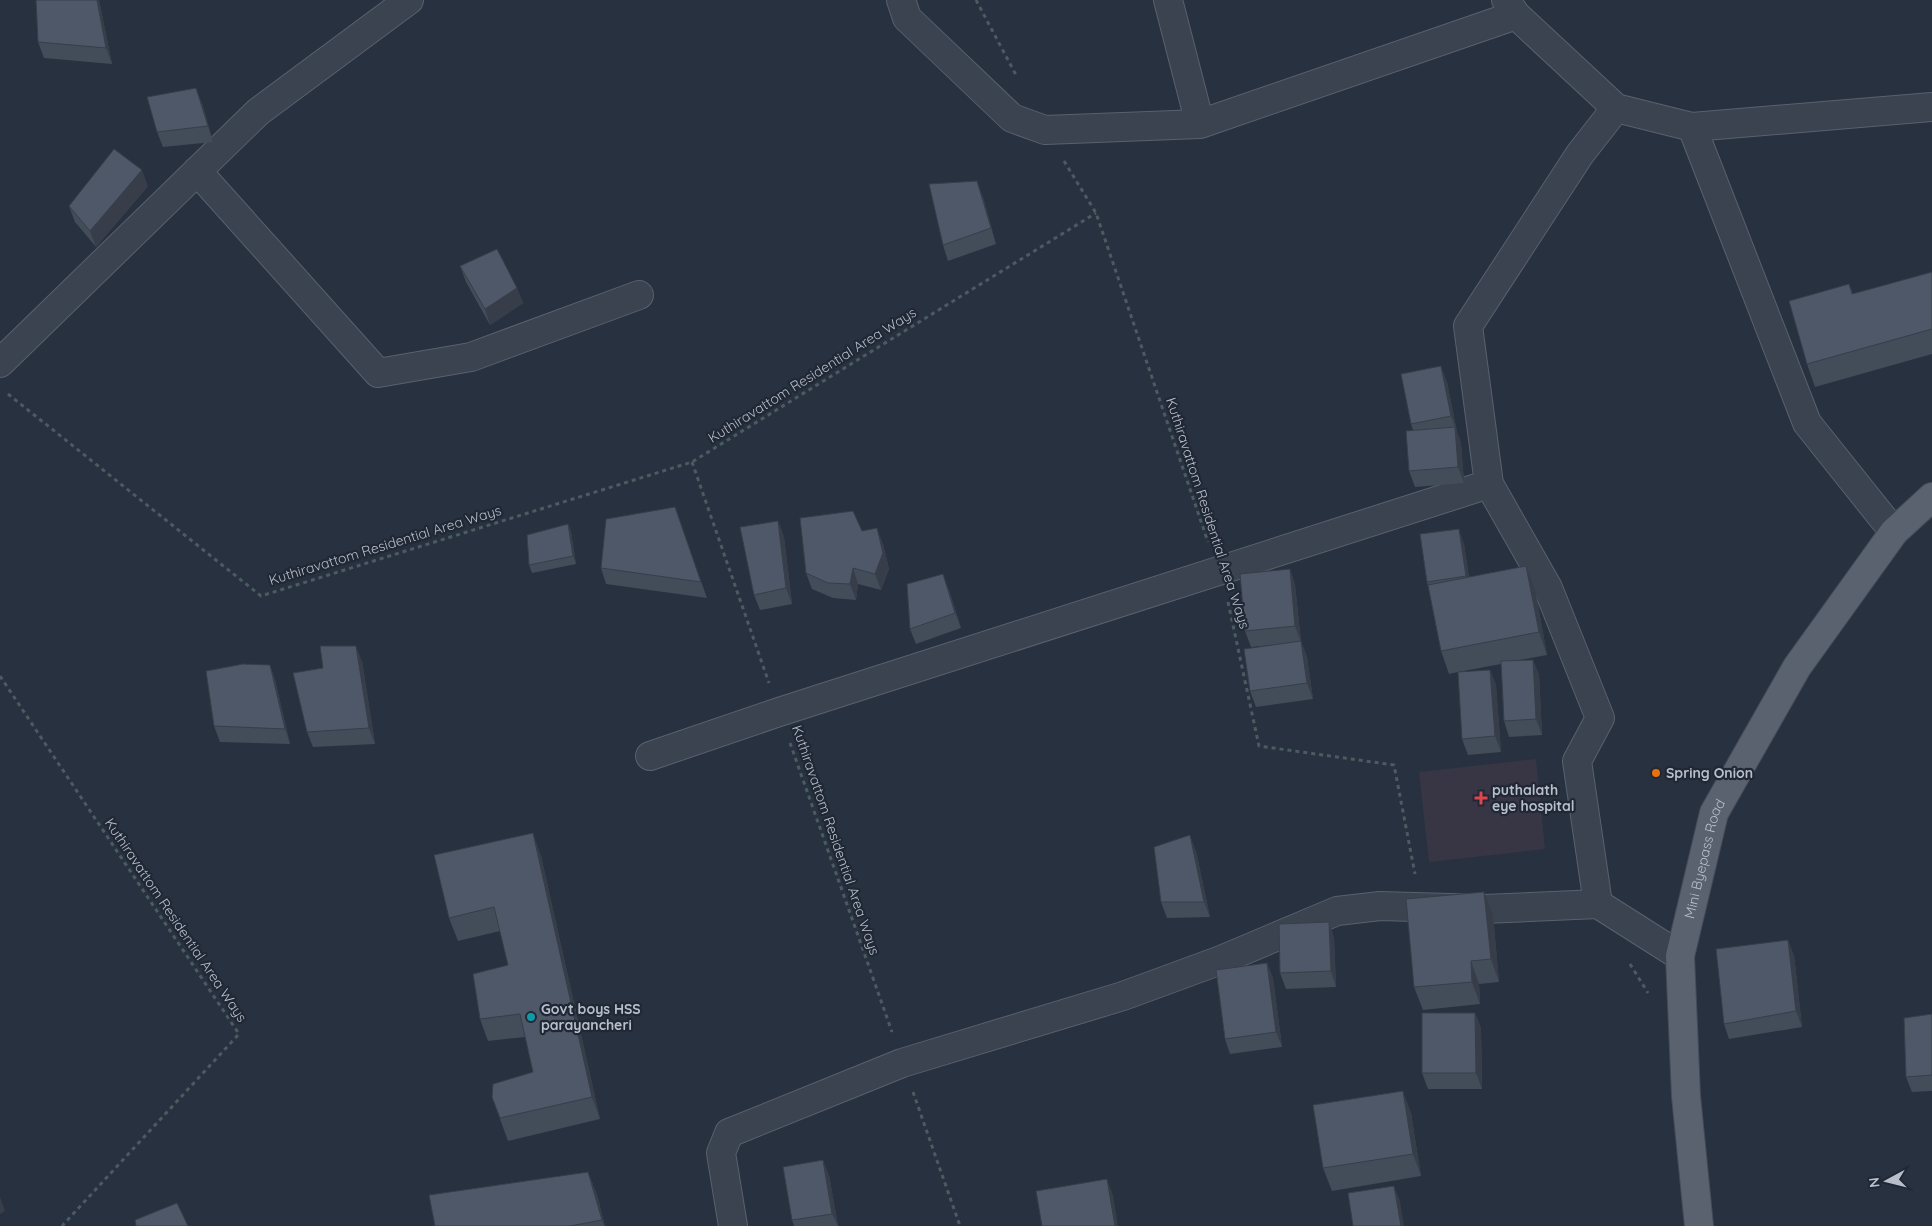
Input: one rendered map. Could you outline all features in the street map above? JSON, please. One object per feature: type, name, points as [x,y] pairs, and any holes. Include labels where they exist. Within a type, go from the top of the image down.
[{"type":"main road","name":"Mini Byepass Road","points":[[1699,1226],[1686,1096],[1680,956],[1714,813],[1797,667],[1894,532],[1932,497]]},
{"type":"street","points":[[0,363],[258,112],[409,0]]},
{"type":"street","points":[[901,0],[907,18],[1012,118],[1045,130],[1200,124],[1512,7],[1616,108],[1692,127],[1932,108]]},
{"type":"street","points":[[1168,0],[1200,124]]},
{"type":"street","points":[[1598,904],[1577,760],[1600,718],[1548,588],[1490,484],[1468,326],[1580,154],[1616,108]]},
{"type":"street","points":[[1692,127],[1807,423],[1894,532]]},
{"type":"street","points":[[197,171],[378,373],[471,357],[639,295]]},
{"type":"street","points":[[650,756],[779,712],[1490,484]]},
{"type":"street","points":[[733,1226],[721,1153],[729,1133],[902,1062],[1123,996],[1221,960],[1337,911],[1380,906],[1484,909],[1598,904],[1680,956]]},
{"type":"path","points":[[976,0],[1018,78]]},
{"type":"path","name":"Kuthiravattom Residential Area Ways","points":[[1045,130],[1096,213],[1232,614],[1259,746],[1394,766],[1417,881]]},
{"type":"path","name":"Kuthiravattom Residential Area Ways","points":[[7,394],[261,596],[692,462],[1096,213]]},
{"type":"path","name":"Kuthiravattom Residential Area Ways","points":[[692,462],[960,1226]]},
{"type":"path","name":"Kuthiravattom Residential Area Ways","points":[[0,676],[239,1034],[62,1226]]},
{"type":"path","points":[[1625,958],[1646,988],[1649,997]]},
{"type":"shaded area","name":"puthalath eye hospital","points":[[1536,759],[1545,849],[1429,862],[1419,772]]},
{"type":"building","points":[[36,0],[97,0],[106,48],[38,42]]},
{"type":"building","points":[[196,88],[208,126],[157,132],[147,97]]},
{"type":"building","points":[[114,149],[142,170],[90,231],[69,206]]},
{"type":"building","points":[[977,181],[991,228],[943,245],[929,184]]},
{"type":"building","points":[[497,249],[517,288],[485,309],[460,266]]},
{"type":"building","points":[[1932,272],[1932,329],[1807,364],[1789,301],[1849,284],[1852,294]]},
{"type":"building","points":[[1441,366],[1451,416],[1411,424],[1401,374]]},
{"type":"building","points":[[1455,427],[1458,467],[1409,471],[1406,431]]},
{"type":"building","points":[[675,507],[701,582],[601,568],[606,519]]},
{"type":"building","points":[[853,511],[862,531],[877,528],[883,553],[875,574],[853,568],[850,584],[828,583],[806,573],[800,518]]},
{"type":"building","points":[[778,521],[786,588],[754,595],[740,527]]},
{"type":"building","points":[[568,524],[573,556],[529,565],[527,535]]},
{"type":"building","points":[[1459,529],[1466,576],[1427,582],[1420,534]]},
{"type":"building","points":[[1526,566],[1539,632],[1441,651],[1428,585]]},
{"type":"building","points":[[1290,569],[1295,626],[1245,631],[1240,574]]},
{"type":"building","points":[[943,574],[955,613],[910,629],[907,584]]},
{"type":"building","points":[[1301,641],[1307,683],[1250,691],[1244,649]]},
{"type":"building","points":[[320,646],[356,646],[369,728],[307,732],[293,673],[323,668]]},
{"type":"building","points":[[1533,660],[1536,719],[1504,721],[1501,661]]},
{"type":"building","points":[[243,664],[270,665],[285,729],[214,726],[206,671]]},
{"type":"building","points":[[1490,670],[1495,736],[1462,739],[1458,672]]},
{"type":"building","name":"Govt boys HSS parayancheri","points":[[533,833],[592,1097],[500,1118],[492,1097],[493,1084],[533,1072],[520,1014],[480,1019],[473,974],[508,965],[494,907],[449,918],[434,855]]},
{"type":"building","points":[[1190,835],[1204,902],[1161,902],[1154,847]]},
{"type":"building","points":[[1484,892],[1491,959],[1471,961],[1472,982],[1414,987],[1406,899]]},
{"type":"building","points":[[1329,922],[1331,971],[1280,973],[1279,924]]},
{"type":"building","points":[[1788,940],[1796,1011],[1724,1024],[1716,949]]},
{"type":"building","points":[[1267,963],[1276,1032],[1225,1039],[1216,970]]},
{"type":"building","points":[[1422,1013],[1475,1013],[1476,1073],[1422,1073]]},
{"type":"building","points":[[1932,1014],[1932,1075],[1906,1077],[1904,1018]]},
{"type":"building","points":[[1403,1091],[1413,1154],[1323,1168],[1313,1105]]},
{"type":"building","points":[[823,1160],[832,1214],[792,1220],[783,1167]]},
{"type":"building","points":[[588,1172],[602,1220],[570,1226],[435,1226],[429,1195]]},
{"type":"building","points":[[1107,1179],[1115,1226],[1042,1226],[1036,1191]]},
{"type":"building","points":[[1394,1186],[1401,1226],[1353,1226],[1348,1193]]},
{"type":"building","points":[[177,1203],[188,1226],[136,1226],[135,1220]]},
{"type":"place","name":"Spring Onion","points":[[1656,773]]},
{"type":"place","name":"puthalath eye hospital","points":[[1481,798]]},
{"type":"place","name":"Govt boys HSS parayancheri","points":[[531,1017]]}]
